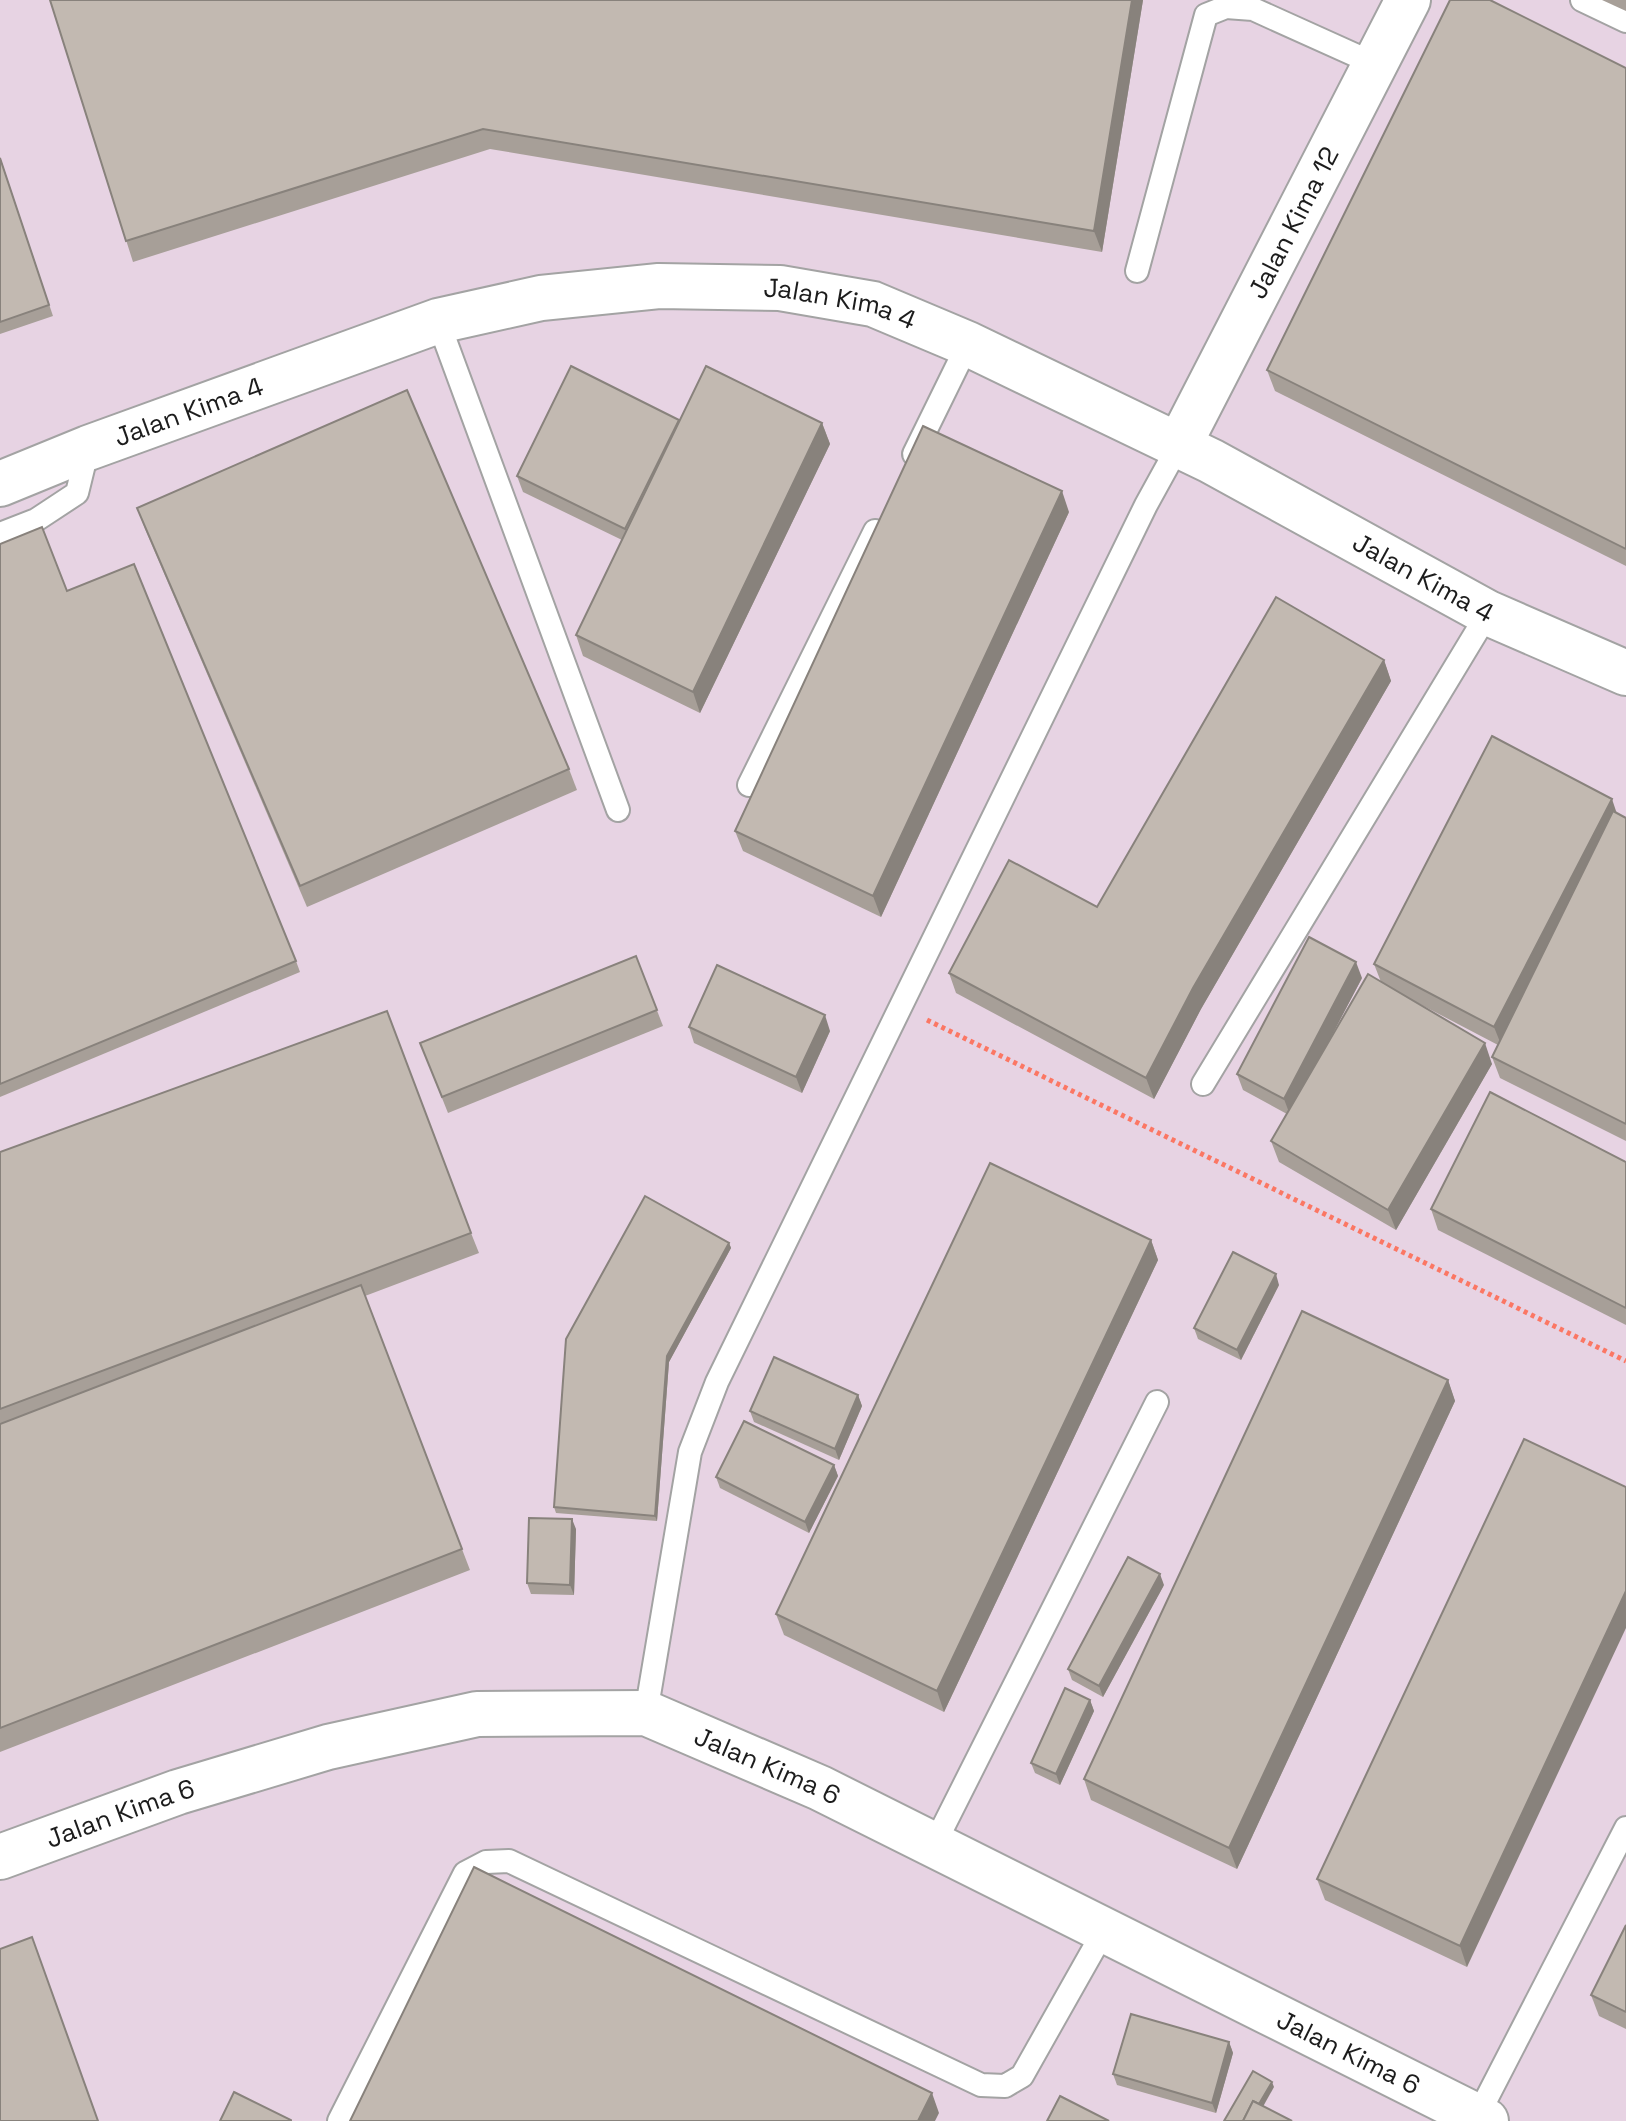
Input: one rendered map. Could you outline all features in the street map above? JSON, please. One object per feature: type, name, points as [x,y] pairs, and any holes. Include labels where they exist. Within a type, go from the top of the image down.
[{"type":"street","name":"Jalan Kima 12","points":[[1179,445],[1408,0]]},
{"type":"street","name":"Jalan Kima 4","points":[[0,484],[88,448],[438,321],[541,298],[659,286],[780,288],[873,304],[968,344],[1179,445],[1488,613],[1626,673]]},
{"type":"street","name":"Jalan Kima 6","points":[[0,1857],[178,1792],[343,1743],[477,1714],[646,1713],[820,1788],[1482,2119]]},
{"type":"lane","points":[[1582,0],[1626,21]]},
{"type":"lane","points":[[1137,271],[1206,15],[1226,7],[1253,9],[1375,64]]},
{"type":"lane","points":[[438,321],[618,810]]},
{"type":"lane","points":[[905,472],[968,344]]},
{"type":"lane","points":[[646,1713],[690,1452],[717,1382],[1146,505],[1179,445]]},
{"type":"lane","points":[[0,534],[36,520],[77,493],[88,448]]},
{"type":"lane","points":[[749,785],[883,515]]},
{"type":"lane","points":[[1203,1084],[1488,613]]},
{"type":"lane","points":[[934,1845],[1157,1402]]},
{"type":"lane","points":[[1482,2119],[1626,1828]]},
{"type":"lane","points":[[339,2121],[465,1873],[486,1862],[509,1861],[981,2085],[1005,2086],[1022,2076],[1105,1929]]},
{"type":"path","points":[[901,1007],[1626,1361]]},
{"type":"shaded area","points":[[0,0],[1626,0],[1626,2121],[0,2121]]},
{"type":"building","points":[[50,0],[1132,0],[1094,231],[483,129],[126,241]]},
{"type":"building","points":[[1450,0],[1490,0],[1626,68],[1626,549],[1267,370]]},
{"type":"building","points":[[0,158],[49,305],[0,322]]},
{"type":"building","points":[[571,366],[679,420],[625,529],[517,476]]},
{"type":"building","points":[[706,366],[822,423],[693,692],[576,635]]},
{"type":"building","points":[[407,390],[569,769],[300,886],[137,508]]},
{"type":"building","points":[[923,426],[1062,491],[873,896],[735,831]]},
{"type":"building","points":[[42,527],[67,591],[134,564],[296,961],[0,1084],[0,544]]},
{"type":"building","points":[[1276,597],[1384,660],[1193,988],[1146,1078],[949,973],[1009,860],[1097,907]]},
{"type":"building","points":[[1492,736],[1612,799],[1494,1027],[1374,964]]},
{"type":"building","points":[[1613,811],[1626,818],[1626,1124],[1492,1057]]},
{"type":"building","points":[[1309,937],[1356,962],[1284,1099],[1237,1074]]},
{"type":"building","points":[[636,956],[657,1010],[442,1097],[420,1043]]},
{"type":"building","points":[[717,965],[825,1015],[796,1077],[689,1027]]},
{"type":"building","points":[[1368,974],[1485,1043],[1388,1210],[1271,1141]]},
{"type":"building","points":[[387,1011],[471,1233],[0,1409],[0,1152]]},
{"type":"building","points":[[1490,1092],[1626,1162],[1626,1308],[1431,1209]]},
{"type":"building","points":[[990,1163],[1151,1240],[937,1691],[776,1614]]},
{"type":"building","points":[[645,1196],[729,1243],[667,1356],[655,1516],[554,1507],[566,1339]]},
{"type":"building","points":[[1233,1252],[1276,1274],[1237,1350],[1194,1328]]},
{"type":"building","points":[[361,1285],[462,1549],[0,1728],[0,1424]]},
{"type":"building","points":[[1302,1311],[1448,1380],[1229,1848],[1084,1779]]},
{"type":"building","points":[[774,1357],[858,1395],[835,1449],[750,1411]]},
{"type":"building","points":[[744,1421],[834,1465],[805,1522],[716,1477]]},
{"type":"building","points":[[1524,1439],[1626,1487],[1626,1591],[1460,1946],[1317,1879]]},
{"type":"building","points":[[529,1518],[572,1519],[570,1585],[527,1583]]},
{"type":"building","points":[[1128,1557],[1160,1574],[1099,1686],[1068,1669]]},
{"type":"building","points":[[1065,1688],[1090,1700],[1056,1774],[1031,1763]]},
{"type":"building","points":[[474,1867],[932,2093],[918,2121],[350,2121]]},
{"type":"building","points":[[1626,1925],[1626,2012],[1591,1995]]},
{"type":"building","points":[[32,1937],[98,2121],[0,2121],[0,1949]]},
{"type":"building","points":[[1131,2014],[1229,2042],[1212,2103],[1113,2074]]},
{"type":"building","points":[[1253,2071],[1272,2082],[1259,2104],[1253,2101],[1243,2121],[1224,2121]]},
{"type":"building","points":[[234,2092],[291,2120],[291,2121],[220,2121]]},
{"type":"building","points":[[1060,2096],[1109,2121],[1047,2121]]},
{"type":"building","points":[[1253,2101],[1292,2121],[1243,2121]]}]
